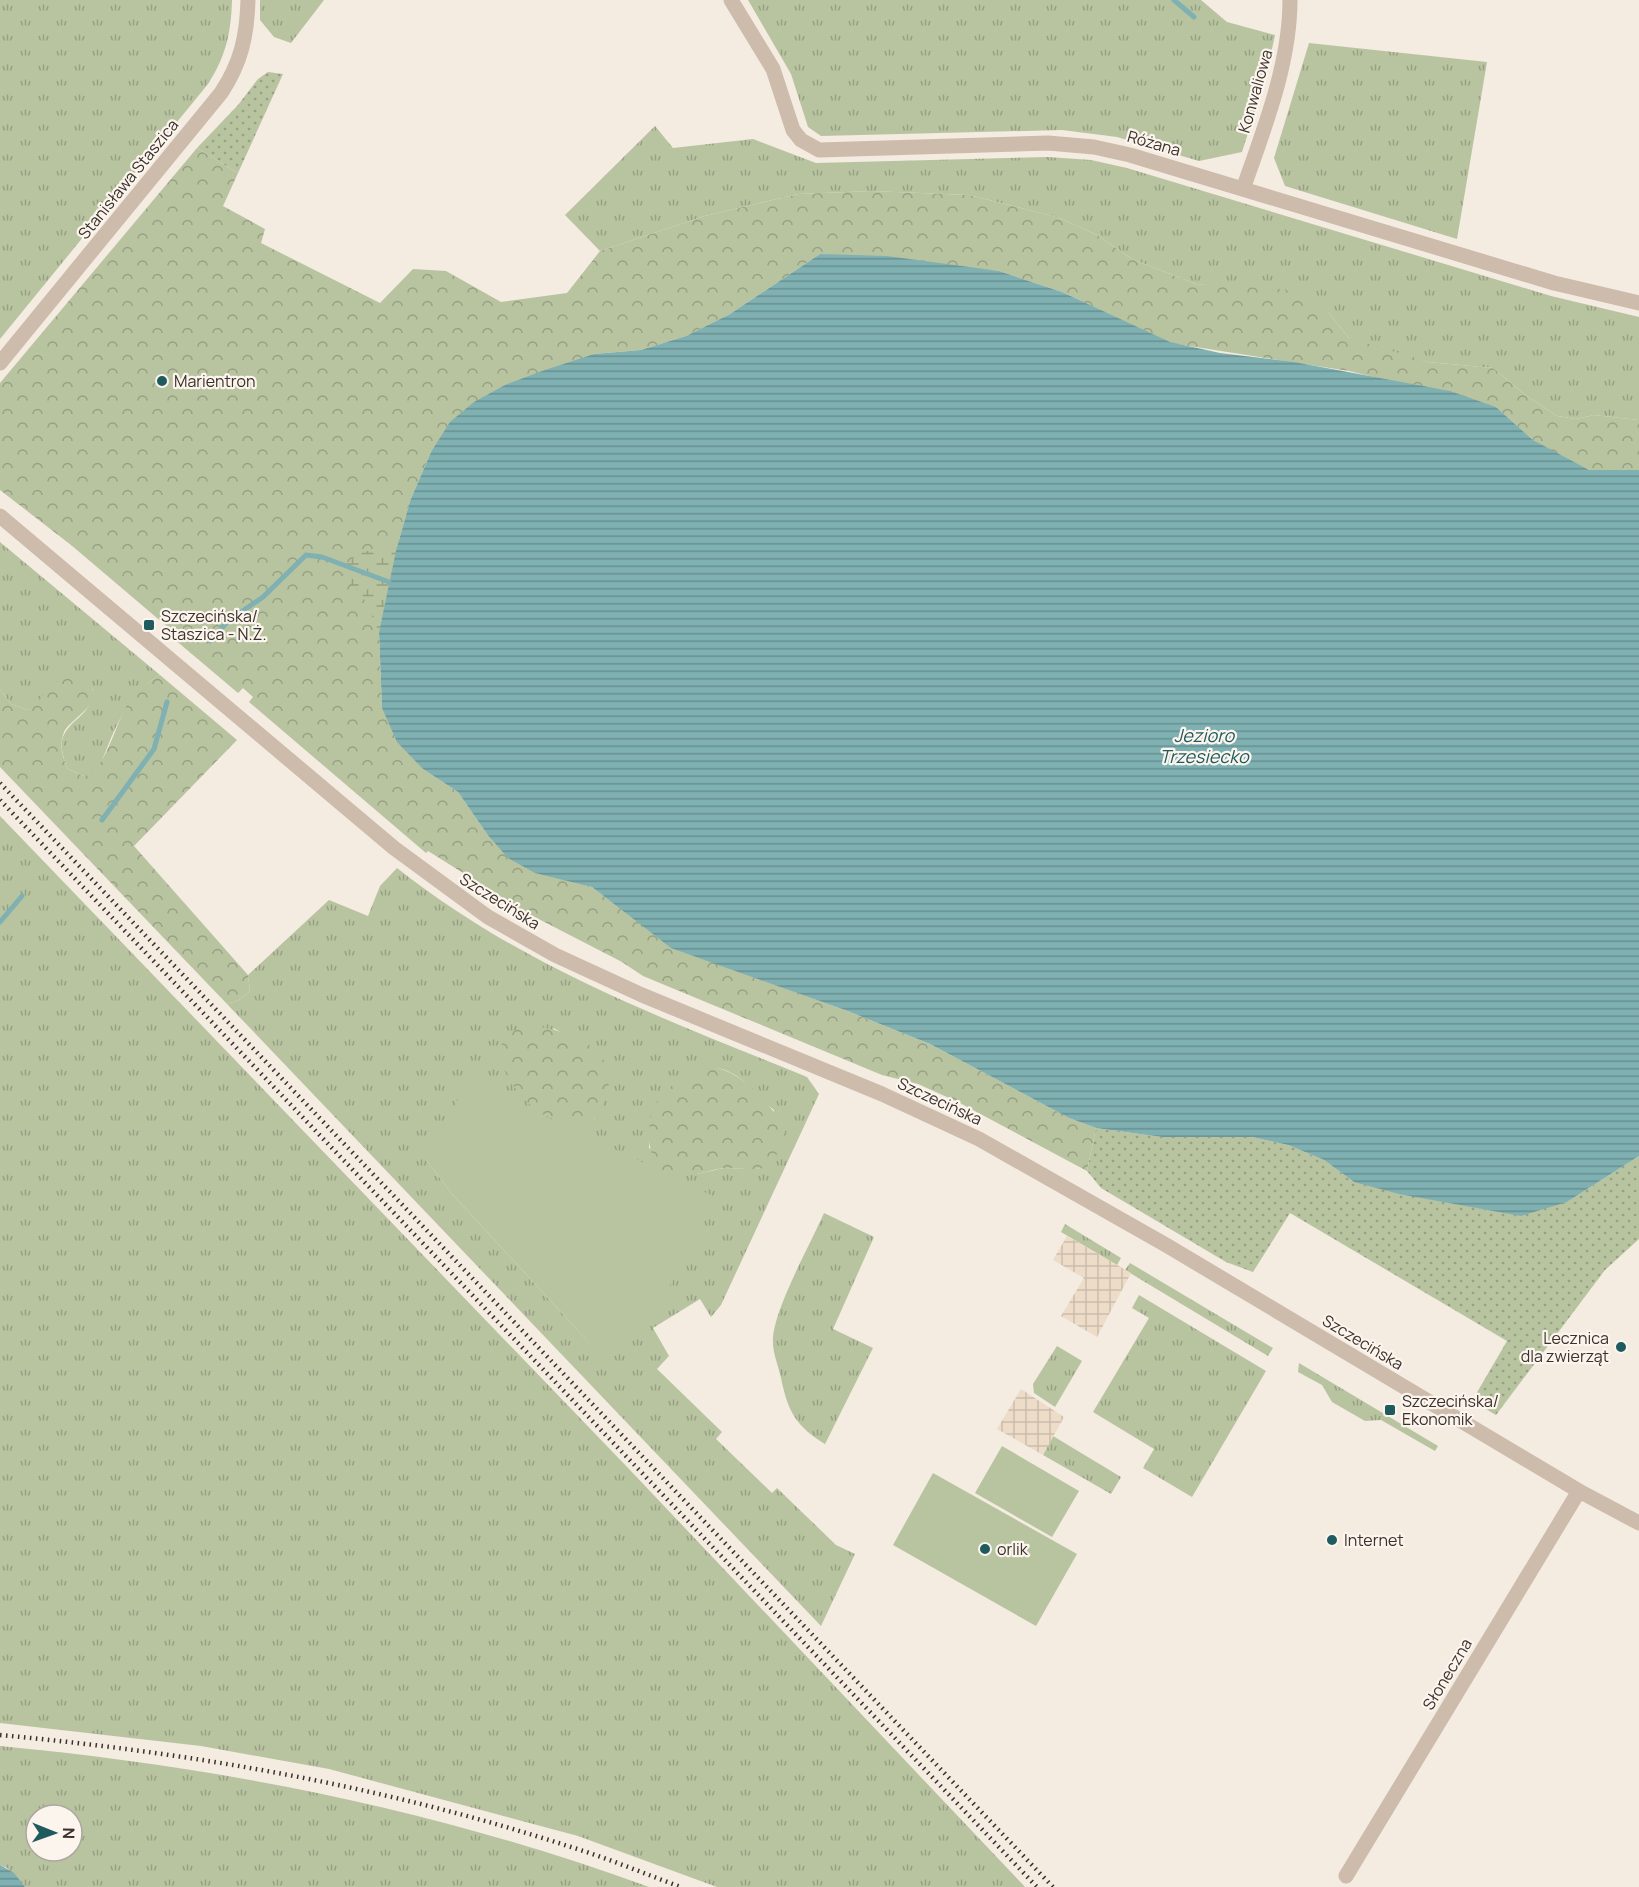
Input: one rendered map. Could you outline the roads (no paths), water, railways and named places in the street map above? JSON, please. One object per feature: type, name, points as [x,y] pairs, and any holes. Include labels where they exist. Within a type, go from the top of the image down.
[{"type":"street","name":"Stanisława Staszica","points":[[0,363],[181,145],[221,93],[240,59],[246,34],[248,0]]},
{"type":"street","name":"Różana","points":[[731,0],[772,69],[793,130],[808,146],[829,150],[1074,144],[1114,151],[1554,283],[1639,303]]},
{"type":"street","name":"Konwaliowa","points":[[1243,189],[1282,66],[1290,22],[1290,0]]},
{"type":"street","name":"Szczecińska","points":[[0,516],[424,872],[528,940],[642,995],[882,1094],[979,1139],[1166,1245],[1579,1491],[1639,1524]]},
{"type":"street","name":"Słoneczna","points":[[1346,1876],[1579,1491]]},
{"type":"water","name":"Jezioro Trzesiecko","points":[[820,254],[887,256],[999,271],[1062,292],[1170,342],[1220,353],[1294,362],[1450,391],[1496,407],[1533,440],[1589,470],[1639,470],[1639,1156],[1567,1202],[1521,1216],[1399,1194],[1354,1182],[1324,1160],[1288,1145],[1252,1137],[1162,1137],[1096,1128],[1069,1118],[930,1044],[845,1010],[671,948],[592,887],[535,873],[508,858],[487,834],[458,792],[423,769],[397,742],[382,708],[379,632],[396,551],[410,501],[431,452],[450,422],[474,402],[505,385],[542,371],[594,354],[641,350],[686,336],[730,314]]},
{"type":"water","points":[[0,1865],[14,1873],[25,1887],[0,1887]]},
{"type":"waterway","points":[[1174,0],[1194,17]]},
{"type":"waterway","points":[[210,641],[228,621],[263,597],[306,555],[322,557],[389,582]]},
{"type":"waterway","points":[[102,820],[154,749],[167,702]]},
{"type":"waterway","points":[[0,922],[22,896]]},
{"type":"railway","points":[[0,783],[1053,1887]]},
{"type":"railway","points":[[0,800],[1037,1887]]},
{"type":"railway","points":[[0,1735],[146,1752],[290,1775],[362,1790],[504,1826],[587,1852],[681,1887]]},
{"type":"place","name":"Marientron","points":[[162,381]]},
{"type":"place","name":"Szczecińska/ Staszica - N.Ż.","points":[[149,625]]},
{"type":"place","name":"Lecznica dla zwierząt","points":[[1621,1347]]},
{"type":"place","name":"Szczecińska/ Ekonomik","points":[[1390,1410]]},
{"type":"place","name":"Internet","points":[[1332,1540]]},
{"type":"place","name":"orlik","points":[[985,1549]]}]
